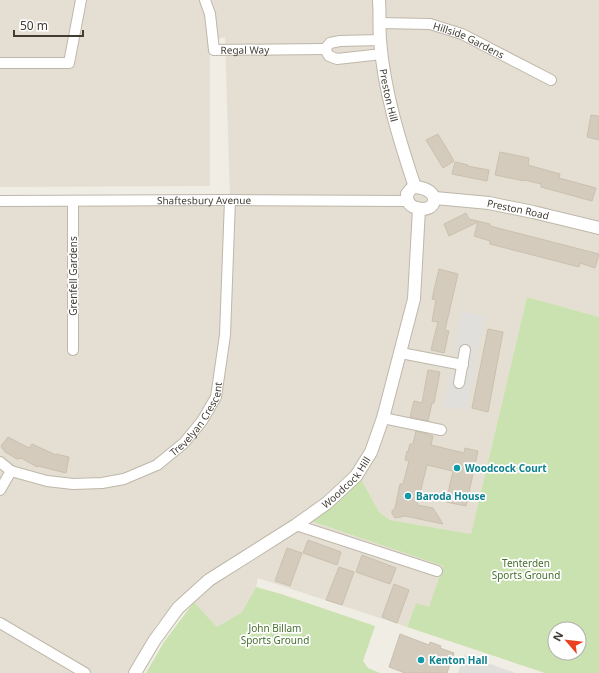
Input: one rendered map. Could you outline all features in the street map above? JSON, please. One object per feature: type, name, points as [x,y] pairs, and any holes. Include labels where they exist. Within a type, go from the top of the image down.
[{"type":"street","points":[[0,63],[69,63],[81,0]]},
{"type":"street","name":"Regal Way","points":[[206,0],[210,14],[214,50],[325,49],[330,43],[340,41],[380,40]]},
{"type":"street","name":"Preston Hill","points":[[380,0],[380,40],[391,107],[402,148],[415,187]]},
{"type":"street","name":"Hillside Gardens","points":[[380,23],[430,24],[462,34],[552,80]]},
{"type":"street","points":[[325,49],[330,56],[337,59],[382,54]]},
{"type":"street","points":[[415,187],[422,187],[429,190],[434,195],[434,203],[428,208],[420,209],[409,204],[407,201],[407,194],[415,187]]},
{"type":"street","name":"Preston Road","points":[[435,198],[489,203],[599,228]]},
{"type":"street","name":"Trevelyan Crescent","points":[[0,462],[11,471],[47,482],[74,484],[102,483],[124,479],[157,465],[184,443],[202,421],[216,397],[226,335],[230,200]]},
{"type":"street","name":"Shaftesbury Avenue","points":[[0,201],[407,201]]},
{"type":"street","name":"Grenfell Gardens","points":[[73,201],[74,350]]},
{"type":"street","name":"Woodcock Hill","points":[[135,673],[154,641],[178,608],[204,584],[296,525],[327,503],[356,476],[371,452],[383,418],[414,299],[420,209]]},
{"type":"street","points":[[459,383],[465,350]]},
{"type":"street","points":[[401,353],[463,365]]},
{"type":"street","points":[[383,418],[441,430]]},
{"type":"street","points":[[0,490],[11,471]]},
{"type":"street","points":[[296,525],[437,571]]},
{"type":"street","points":[[0,623],[85,673]]},
{"type":"shaded area","points":[[0,0],[599,0],[599,317],[527,297],[471,534],[390,520],[379,512],[361,479],[311,521],[443,566],[429,608],[416,603],[407,627],[258,578],[256,587],[242,612],[217,627],[186,593],[157,624],[127,673],[0,673],[0,201],[230,199],[225,37],[210,41],[210,186],[0,187]]},
{"type":"shaded area","points":[[462,311],[485,316],[466,410],[443,407],[450,373],[464,376],[468,357],[453,354]]},
{"type":"shaded area","points":[[464,655],[516,673],[458,673]]},
{"type":"green space","name":"Tenterden Sports Ground","points":[[527,297],[599,317],[599,673],[545,673],[407,627],[416,603],[429,607],[443,566],[311,521],[361,479],[379,512],[390,520],[471,534]]},
{"type":"green space","name":"John Billam Sports Ground","points":[[256,587],[375,626],[363,661],[368,668],[380,673],[146,673],[164,642],[194,602],[217,627],[242,612]]},
{"type":"building","points":[[591,115],[599,116],[599,140],[587,137]]},
{"type":"building","points":[[438,134],[454,161],[443,168],[426,140]]},
{"type":"building","points":[[500,152],[529,158],[528,165],[560,174],[559,178],[596,188],[592,201],[541,187],[541,184],[495,175]]},
{"type":"building","points":[[455,162],[489,170],[487,181],[452,174]]},
{"type":"building","points":[[466,213],[469,219],[490,224],[490,226],[599,254],[595,268],[580,263],[579,267],[490,244],[490,241],[474,236],[478,222],[449,236],[444,224]]},
{"type":"building","points":[[439,269],[458,274],[445,330],[449,331],[444,353],[431,350],[438,322],[432,321],[436,300],[432,299]]},
{"type":"building","points":[[488,329],[503,332],[488,412],[472,408]]},
{"type":"building","points":[[428,370],[440,372],[434,403],[432,403],[428,421],[410,417],[414,401],[422,403]]},
{"type":"building","name":"Woodcock Court","points":[[416,431],[433,436],[431,445],[464,453],[465,448],[478,451],[466,506],[446,502],[453,471],[427,465],[417,505],[433,508],[443,524],[405,516],[395,518],[392,514],[392,511],[395,508],[400,484],[403,484],[409,461],[405,460],[407,451],[408,452],[410,444],[413,444]]},
{"type":"building","points":[[8,437],[29,448],[32,444],[56,455],[69,457],[66,473],[37,467],[21,458],[17,459],[5,452],[1,446]]},
{"type":"building","points":[[308,540],[341,552],[337,565],[303,553]]},
{"type":"building","points":[[287,548],[302,553],[290,586],[275,581]]},
{"type":"building","points":[[362,555],[396,568],[390,584],[356,572]]},
{"type":"building","points":[[339,567],[354,572],[342,605],[326,600]]},
{"type":"building","points":[[394,584],[409,590],[397,623],[382,617]]},
{"type":"building","name":"Kenton Hall","points":[[400,634],[429,645],[430,642],[441,646],[440,648],[454,653],[447,673],[405,673],[389,667]]},
{"type":"place","name":"Woodcock Court","points":[[457,468]]},
{"type":"place","name":"Baroda House","points":[[408,496]]},
{"type":"place","name":"Kenton Hall","points":[[421,660]]}]
